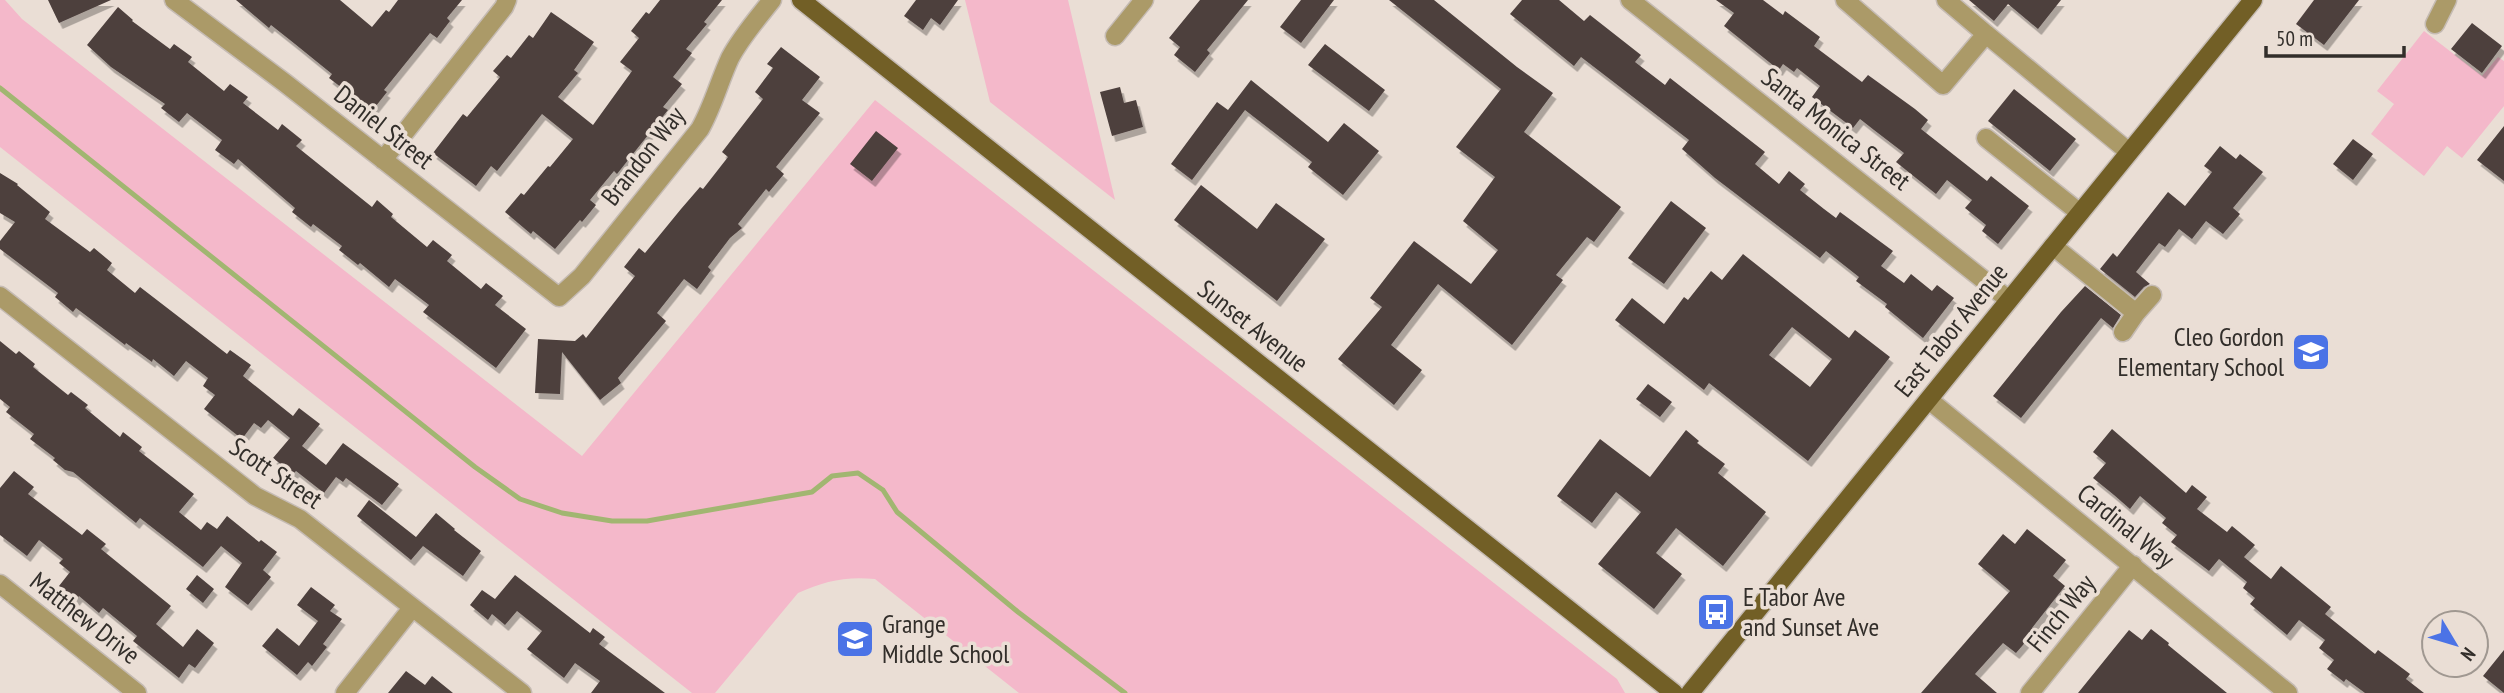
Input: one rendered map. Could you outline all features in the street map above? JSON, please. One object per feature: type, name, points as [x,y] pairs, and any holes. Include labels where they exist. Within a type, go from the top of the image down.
[{"type":"main road","name":"Sunset Avenue","points":[[801,0],[1674,693]]},
{"type":"main road","name":"East Tabor Avenue","points":[[1697,691],[2253,0]]},
{"type":"street","name":"Daniel Street","points":[[174,0],[559,297]]},
{"type":"street","points":[[383,160],[507,0]]},
{"type":"street","name":"Brandon Way","points":[[559,297],[582,276],[700,129],[713,105],[729,60],[742,38],[772,0]]},
{"type":"street","points":[[1115,36],[1144,0]]},
{"type":"street","name":"Santa Monica Street","points":[[1630,0],[2009,300]]},
{"type":"street","points":[[1845,0],[1943,85],[1986,34]]},
{"type":"street","points":[[1946,0],[2129,152]]},
{"type":"street","points":[[2435,24],[2447,0]]},
{"type":"street","points":[[1986,138],[2080,212]]},
{"type":"street","points":[[2053,246],[2136,313]]},
{"type":"street","points":[[2123,332],[2152,295]]},
{"type":"street","name":"Scott Street","points":[[0,296],[255,496],[300,519],[522,693]]},
{"type":"street","name":"Cardinal Way","points":[[1929,400],[2288,693]]},
{"type":"street","name":"Finch Way","points":[[2030,693],[2133,565]]},
{"type":"street","name":"Matthew Drive","points":[[0,584],[138,693]]},
{"type":"street","points":[[345,693],[412,608]]},
{"type":"shaded area","points":[[0,0],[5,0],[22,19],[582,456],[875,100],[1617,679],[1625,693],[1019,693],[875,579],[854,578],[817,585],[798,593],[715,693],[692,693],[0,147]]},
{"type":"shaded area","points":[[965,0],[1068,0],[1115,200],[990,102]]},
{"type":"shaded area","points":[[2424,31],[2482,76],[2498,57],[2504,61],[2504,106],[2462,158],[2447,146],[2424,176],[2371,134],[2394,104],[2377,91]]},
{"type":"building","points":[[48,0],[111,0],[59,23]]},
{"type":"building","points":[[236,0],[340,0],[372,27],[398,0],[462,0],[447,18],[450,21],[437,38],[430,33],[384,90],[387,92],[372,111],[329,78],[332,74]]},
{"type":"building","points":[[660,0],[722,0],[704,22],[707,24],[686,49],[692,53],[673,77],[682,84],[663,107],[668,110],[617,174],[614,171],[590,200],[596,205],[555,249],[533,231],[531,234],[505,212],[521,193],[524,195],[573,139],[542,114],[497,171],[491,166],[476,186],[433,153],[463,114],[467,117],[500,77],[493,71],[507,55],[511,58],[529,35],[533,38],[551,12],[594,42],[574,70],[578,73],[558,97],[593,125],[632,71],[620,62],[639,38],[631,31]]},
{"type":"building","points":[[916,0],[958,0],[940,25],[931,18],[923,30],[904,16]]},
{"type":"building","points":[[1200,0],[1248,0],[1207,50],[1210,53],[1195,72],[1174,55],[1180,47],[1169,38]]},
{"type":"building","points":[[1301,0],[1334,0],[1301,43],[1280,27]]},
{"type":"building","points":[[1389,0],[1434,0],[1553,93],[1524,132],[1621,207],[1594,242],[1587,237],[1556,275],[1563,280],[1512,345],[1438,284],[1391,345],[1422,370],[1394,405],[1338,359],[1382,307],[1370,298],[1414,241],[1471,284],[1498,250],[1463,221],[1495,177],[1456,147],[1501,89]]},
{"type":"building","points":[[1522,0],[1559,0],[1584,21],[1590,15],[1641,55],[1635,62],[1665,85],[1670,78],[1765,152],[1755,164],[1779,184],[1789,171],[1805,184],[1800,190],[1824,209],[1836,218],[1840,212],[1893,251],[1881,266],[1904,283],[1911,274],[1932,291],[1937,285],[1954,298],[1923,338],[1885,307],[1887,304],[1856,281],[1859,277],[1826,251],[1820,258],[1715,178],[1682,149],[1689,140],[1581,57],[1574,66],[1510,14]]},
{"type":"building","points":[[1716,0],[1763,0],[1783,15],[1785,11],[1820,37],[1814,46],[1862,82],[1868,75],[1915,109],[1928,120],[1921,129],[1987,181],[1991,176],[2029,206],[1998,244],[1982,231],[1986,225],[1965,208],[1972,200],[1947,180],[1936,194],[1896,162],[1904,153],[1860,119],[1853,128],[1812,97],[1820,86],[1797,68],[1794,72],[1783,64],[1779,70],[1724,26],[1734,13]]},
{"type":"building","points":[[1969,0],[2061,0],[2038,29],[2008,4],[1994,21]]},
{"type":"building","points":[[2314,0],[2359,0],[2324,45],[2296,24]]},
{"type":"building","points":[[118,7],[170,49],[174,44],[192,57],[188,62],[224,91],[230,84],[248,97],[243,103],[278,130],[282,124],[302,140],[296,146],[372,207],[377,200],[393,214],[391,217],[427,247],[433,240],[452,255],[447,261],[481,289],[486,283],[503,296],[495,305],[526,329],[496,368],[423,312],[429,305],[395,279],[389,287],[360,263],[358,265],[339,250],[342,246],[292,212],[295,208],[238,159],[234,164],[215,150],[222,140],[187,113],[179,122],[161,108],[165,104],[111,67],[87,45]]},
{"type":"building","points":[[2472,23],[2502,46],[2482,73],[2451,49]]},
{"type":"building","points":[[1325,44],[1385,90],[1369,111],[1308,65]]},
{"type":"building","points":[[781,47],[820,77],[802,100],[820,113],[776,167],[784,174],[769,192],[766,189],[738,224],[742,228],[730,238],[708,267],[711,270],[697,289],[684,279],[657,313],[666,321],[618,378],[621,383],[600,400],[562,352],[560,394],[535,393],[538,339],[575,341],[583,334],[586,338],[635,276],[624,267],[639,248],[645,253],[728,157],[722,152],[763,99],[755,92],[773,68],[767,64]]},
{"type":"building","points":[[1251,80],[1328,142],[1344,123],[1379,151],[1343,195],[1308,167],[1312,162],[1245,110],[1192,180],[1171,164],[1217,102],[1228,110]]},
{"type":"building","points":[[1120,87],[1124,103],[1136,100],[1143,127],[1112,136],[1100,92]]},
{"type":"building","points":[[2014,89],[2076,139],[2050,171],[1988,121]]},
{"type":"building","points":[[2504,126],[2504,181],[2477,160]]},
{"type":"building","points":[[876,131],[898,148],[872,181],[850,164]]},
{"type":"building","points":[[2353,139],[2373,154],[2353,180],[2333,164]]},
{"type":"building","points":[[2220,146],[2236,159],[2240,154],[2263,172],[2233,208],[2240,214],[2223,234],[2206,221],[2192,239],[2179,229],[2165,247],[2159,243],[2136,272],[2150,284],[2135,297],[2100,269],[2113,253],[2117,257],[2168,192],[2185,206],[2212,172],[2204,166]]},
{"type":"building","points":[[0,173],[18,184],[50,212],[45,219],[90,252],[94,248],[112,263],[107,270],[135,293],[140,287],[227,354],[230,350],[251,365],[243,376],[293,416],[299,408],[320,424],[302,446],[326,465],[343,443],[399,484],[382,505],[346,478],[343,482],[336,477],[324,493],[296,471],[293,474],[273,458],[290,438],[268,420],[261,428],[254,423],[242,439],[204,409],[215,395],[203,386],[208,378],[186,361],[174,376],[153,359],[152,362],[76,308],[73,312],[55,297],[58,293],[0,249],[0,241],[15,222],[0,213]]},
{"type":"building","points":[[1201,185],[1257,229],[1276,203],[1325,239],[1277,301],[1174,220]]},
{"type":"building","points":[[1671,201],[1706,228],[1664,284],[1628,258]]},
{"type":"building","points":[[1743,254],[1849,338],[1855,330],[1890,357],[1808,461],[1709,383],[1704,390],[1615,320],[1632,298],[1664,324],[1684,297],[1688,300],[1711,271],[1722,280]],"holes":[[[1792,327],[1832,359],[1810,387],[1769,355]]]},
{"type":"building","points":[[2085,286],[2121,315],[2113,328],[2101,318],[2021,418],[1993,396]]},
{"type":"building","points":[[0,341],[16,354],[19,351],[35,364],[33,367],[68,395],[71,392],[88,405],[85,408],[120,437],[123,432],[142,447],[139,451],[194,494],[179,512],[201,530],[207,522],[217,529],[227,516],[259,542],[261,540],[277,552],[263,570],[271,577],[248,605],[225,587],[242,563],[221,546],[203,567],[140,518],[136,523],[73,472],[65,470],[53,460],[55,458],[30,439],[34,434],[6,412],[10,407],[0,399]]},
{"type":"building","points":[[1648,384],[1672,402],[1660,417],[1636,399]]},
{"type":"building","points":[[2112,429],[2186,493],[2192,485],[2207,497],[2197,509],[2227,532],[2232,526],[2255,545],[2244,557],[2271,579],[2281,566],[2331,607],[2325,614],[2375,654],[2378,650],[2410,674],[2406,679],[2424,693],[2365,693],[2346,679],[2344,682],[2327,669],[2334,660],[2319,648],[2325,640],[2299,620],[2287,635],[2250,604],[2255,598],[2243,588],[2247,582],[2219,559],[2209,571],[2171,542],[2177,535],[2162,523],[2166,518],[2140,496],[2130,509],[2093,478],[2106,463],[2093,452]]},
{"type":"building","points":[[1686,430],[1699,441],[1697,443],[1725,464],[1718,473],[1766,512],[1723,566],[1676,528],[1656,553],[1682,574],[1654,609],[1598,564],[1641,512],[1616,492],[1592,523],[1557,496],[1600,439],[1650,477]]},
{"type":"building","points":[[14,471],[34,487],[28,494],[82,535],[87,529],[106,544],[101,549],[171,606],[156,624],[183,647],[197,629],[214,643],[195,668],[189,664],[179,678],[133,641],[137,636],[103,608],[99,613],[79,596],[76,600],[59,586],[70,572],[59,563],[63,559],[39,540],[27,556],[0,535],[0,488]]},
{"type":"building","points":[[369,500],[416,537],[436,513],[481,551],[463,576],[423,546],[411,560],[357,516]]},
{"type":"building","points":[[2027,529],[2066,560],[2053,576],[2065,586],[2032,628],[2035,631],[2016,653],[2003,643],[1975,674],[1997,693],[1921,693],[2010,591],[1978,564],[2003,534],[2015,544]]},
{"type":"building","points":[[197,575],[214,589],[203,603],[186,589]]},
{"type":"building","points":[[515,575],[590,633],[593,628],[605,637],[599,644],[665,693],[591,693],[600,681],[575,663],[564,678],[527,649],[542,631],[517,611],[505,625],[492,614],[488,620],[470,605],[482,590],[495,599]]},
{"type":"building","points":[[311,587],[335,605],[330,611],[342,619],[323,644],[327,647],[312,666],[308,662],[297,675],[262,646],[277,628],[299,646],[318,621],[297,605]]},
{"type":"building","points":[[2151,629],[2227,693],[2078,693],[2129,630],[2142,640]]},
{"type":"building","points":[[2504,650],[2504,693],[2487,679],[2490,679],[2490,667]]},
{"type":"building","points":[[406,671],[425,685],[432,676],[453,693],[388,693]]},
{"type":"waterway","points":[[0,88],[475,467],[520,499],[562,513],[612,521],[647,521],[812,492],[832,476],[858,473],[883,490],[897,512],[1018,612],[1125,693]]},
{"type":"place","name":"Cleo Gordon Elementary School","points":[[2311,352]]},
{"type":"place","name":"E Tabor Ave and Sunset Ave","points":[[1716,612]]},
{"type":"place","name":"Grange Middle School","points":[[855,639]]}]
